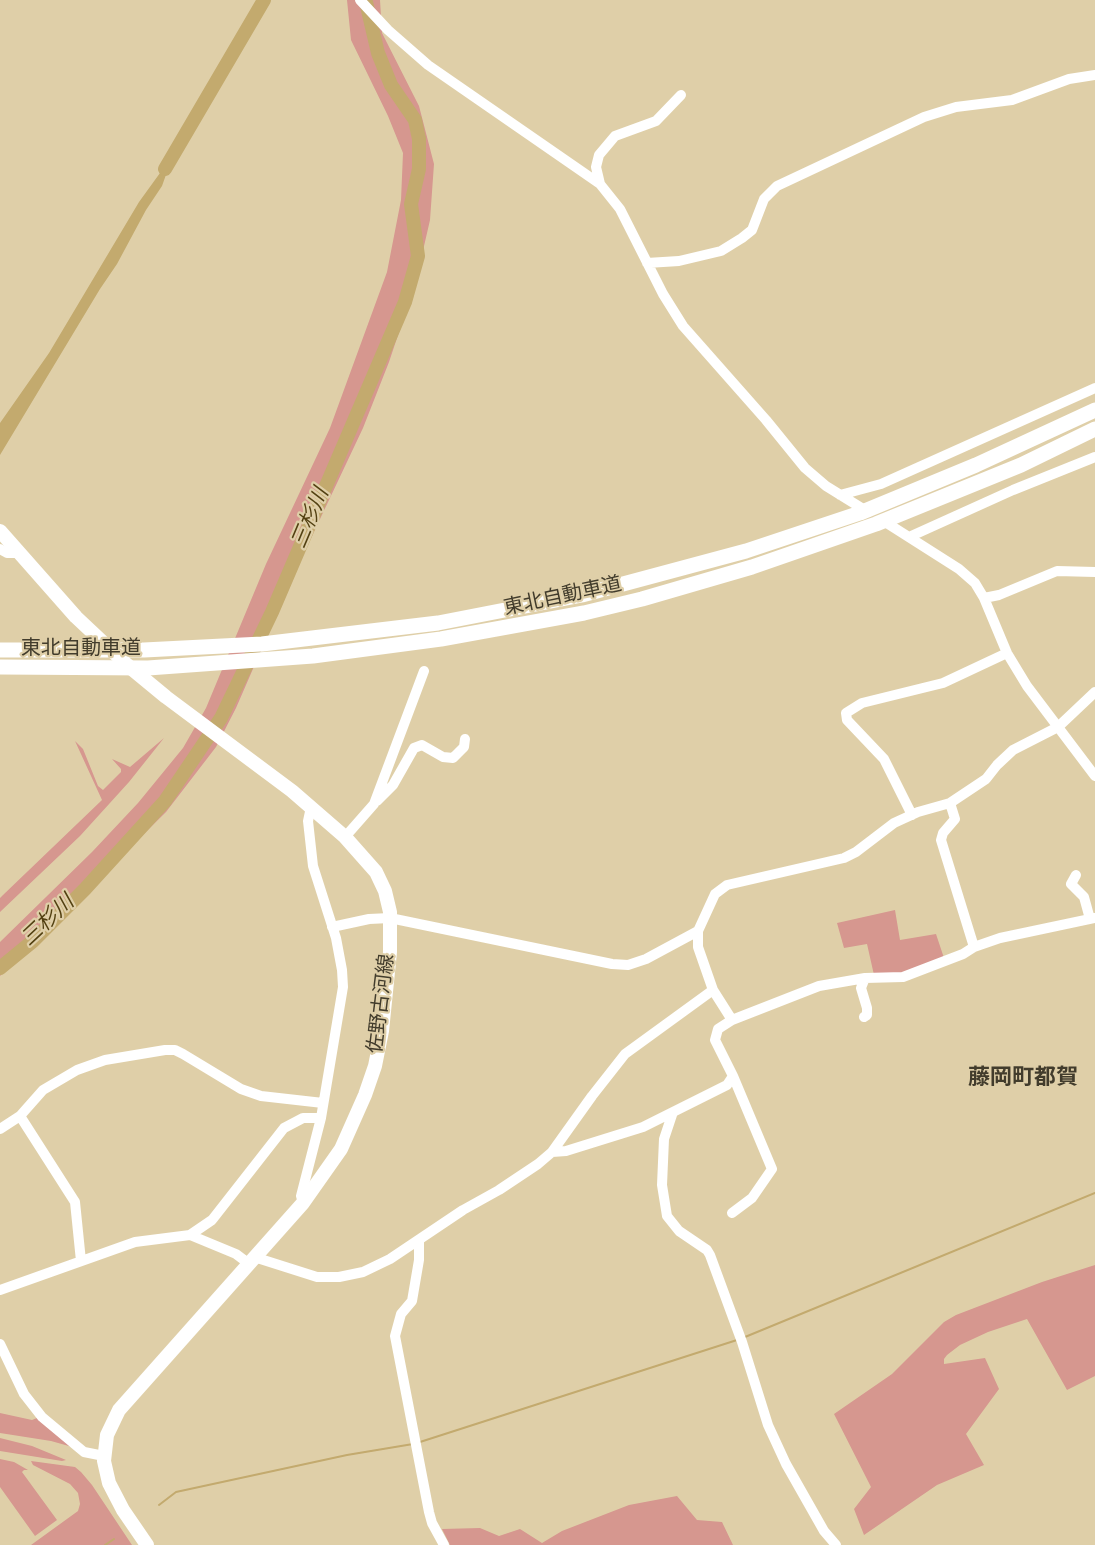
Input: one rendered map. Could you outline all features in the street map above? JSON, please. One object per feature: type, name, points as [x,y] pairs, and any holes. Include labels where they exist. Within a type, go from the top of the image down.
[{"type":"highway","name":"東北自動車道","points":[[0,650],[90,652],[197,648],[319,638],[438,623],[518,609],[637,582],[736,554],[860,513],[1012,450],[1095,410]]},
{"type":"highway","name":"東北自動車道","points":[[0,667],[191,666],[313,656],[411,644],[521,626],[642,599],[710,580],[876,525],[1021,465],[1094,430]]},
{"type":"main road","name":"佐野古河線","points":[[0,531],[101,642],[146,681],[311,807],[345,837],[376,872],[384,891],[390,918],[390,952],[382,1030],[370,1081],[341,1149],[303,1203],[119,1410],[107,1435],[104,1456],[112,1490],[147,1545]]},
{"type":"street","points":[[360,0],[411,51],[442,75],[600,184],[620,209],[647,263],[683,326],[805,468],[844,498],[907,535],[959,569],[975,583],[984,598],[1007,653],[1027,686],[1095,776]]},
{"type":"street","points":[[647,263],[679,261],[721,250],[752,230],[764,199],[777,186],[924,117],[956,106],[1012,100],[1069,80],[1095,75]]},
{"type":"street","points":[[600,184],[596,167],[599,155],[615,136],[656,121],[681,95]]},
{"type":"street","points":[[844,498],[881,484],[1095,388]]},
{"type":"street","points":[[907,535],[1095,457]]},
{"type":"street","points":[[0,549],[8,553],[18,553]]},
{"type":"street","points":[[984,598],[999,595],[1057,571],[1095,572]]},
{"type":"street","points":[[912,814],[884,759],[847,720],[846,713],[862,703],[943,683],[1007,653]]},
{"type":"street","points":[[374,804],[424,671]]},
{"type":"street","points":[[732,1020],[713,990],[698,947],[698,932],[715,894],[728,885],[844,858],[894,823],[912,814],[950,803],[986,779],[997,765],[1014,750],[1058,727],[1095,692]]},
{"type":"street","points":[[345,837],[393,784],[414,748],[422,745],[443,757],[453,758],[464,747],[465,739]]},
{"type":"street","points":[[950,803],[955,819],[943,833],[941,840],[974,947]]},
{"type":"street","points":[[303,1203],[301,1196],[304,1180],[321,1118],[344,987],[339,952],[313,866],[308,821],[311,807]]},
{"type":"street","points":[[732,1213],[752,1198],[772,1169],[733,1076],[715,1040],[718,1029],[732,1020],[811,988],[865,978],[903,977],[1000,938],[1093,918],[1084,897],[1071,884],[1076,875]]},
{"type":"street","points":[[332,927],[369,919],[390,918],[621,965],[646,959],[698,932]]},
{"type":"street","points":[[864,1017],[867,1015],[867,1008],[861,988],[865,978]]},
{"type":"street","points":[[190,1235],[251,1260],[317,1277],[339,1277],[363,1272],[419,1241],[463,1210],[520,1178],[552,1152],[625,1054],[713,990]]},
{"type":"street","points":[[0,1129],[20,1116],[43,1090],[77,1070],[105,1060],[165,1050],[175,1050],[241,1089],[261,1096],[323,1103]]},
{"type":"street","points":[[552,1152],[566,1151],[643,1127],[727,1084],[733,1076]]},
{"type":"street","points":[[673,1112],[664,1139],[662,1185],[667,1216],[679,1231],[707,1250],[710,1255],[742,1342],[768,1425],[791,1473],[824,1531],[836,1545]]},
{"type":"street","points":[[20,1116],[75,1202],[81,1261]]},
{"type":"street","points":[[0,1290],[135,1242],[190,1235],[212,1220],[284,1128],[303,1118],[321,1118]]},
{"type":"street","points":[[419,1241],[419,1260],[412,1301],[401,1314],[395,1336],[429,1512],[432,1523],[444,1545]]},
{"type":"street","points":[[0,1344],[24,1394],[42,1417],[84,1452],[104,1456]]},
{"type":"shaded area","points":[[347,0],[380,0],[382,33],[419,106],[434,164],[430,220],[416,281],[389,362],[363,428],[295,572],[236,708],[216,747],[166,812],[0,976],[0,942],[92,852],[138,803],[183,748],[206,708],[266,564],[330,428],[387,272],[401,200],[403,153],[388,116],[351,40]]},
{"type":"shaded area","points":[[173,155],[162,186],[0,455],[0,423],[49,353],[139,202]]},
{"type":"shaded area","points":[[164,738],[129,782],[80,836],[0,912],[0,898],[102,800],[75,741],[83,749],[98,786],[103,790],[121,772],[112,759],[130,767]]},
{"type":"shaded area","points":[[895,910],[900,940],[936,934],[944,958],[905,973],[874,975],[867,944],[844,948],[837,923]]},
{"type":"shaded area","points":[[1095,1265],[1095,1376],[1067,1390],[1027,1319],[988,1332],[960,1345],[947,1355],[944,1364],[985,1358],[999,1389],[966,1434],[984,1465],[937,1485],[864,1535],[854,1509],[871,1487],[834,1414],[892,1374],[944,1322],[956,1315],[1042,1282]]},
{"type":"shaded area","points":[[0,1413],[32,1420],[37,1418],[76,1448],[51,1441],[0,1433]]},
{"type":"shaded area","points":[[0,1438],[32,1446],[66,1460],[0,1451]]},
{"type":"shaded area","points":[[0,1459],[14,1462],[28,1470],[22,1472],[57,1520],[35,1536],[0,1487]]},
{"type":"shaded area","points":[[31,1461],[75,1467],[92,1485],[132,1545],[31,1545],[78,1511],[80,1504],[78,1493],[70,1484],[33,1465]]},
{"type":"shaded area","points":[[677,1496],[697,1520],[722,1522],[733,1545],[450,1545],[442,1529],[480,1528],[499,1536],[520,1529],[542,1543],[562,1531],[629,1505]]},
{"type":"waterway","points":[[165,169],[264,0]]},
{"type":"waterway","name":"三杉川","points":[[0,968],[33,941],[85,889],[165,801],[221,718],[272,612],[405,302],[418,256],[411,204],[419,169],[419,139],[415,120],[391,85],[378,53],[366,2]]},
{"type":"waterway","points":[[745,1337],[1095,1193]]},
{"type":"waterway","points":[[420,1442],[737,1340]]},
{"type":"waterway","points":[[159,1505],[176,1492],[347,1455],[413,1444]]},
{"type":"waterway","points":[[105,1545],[114,1539]]},
{"type":"district","name":"藤岡町都賀","points":[[1023,1080]]}]
